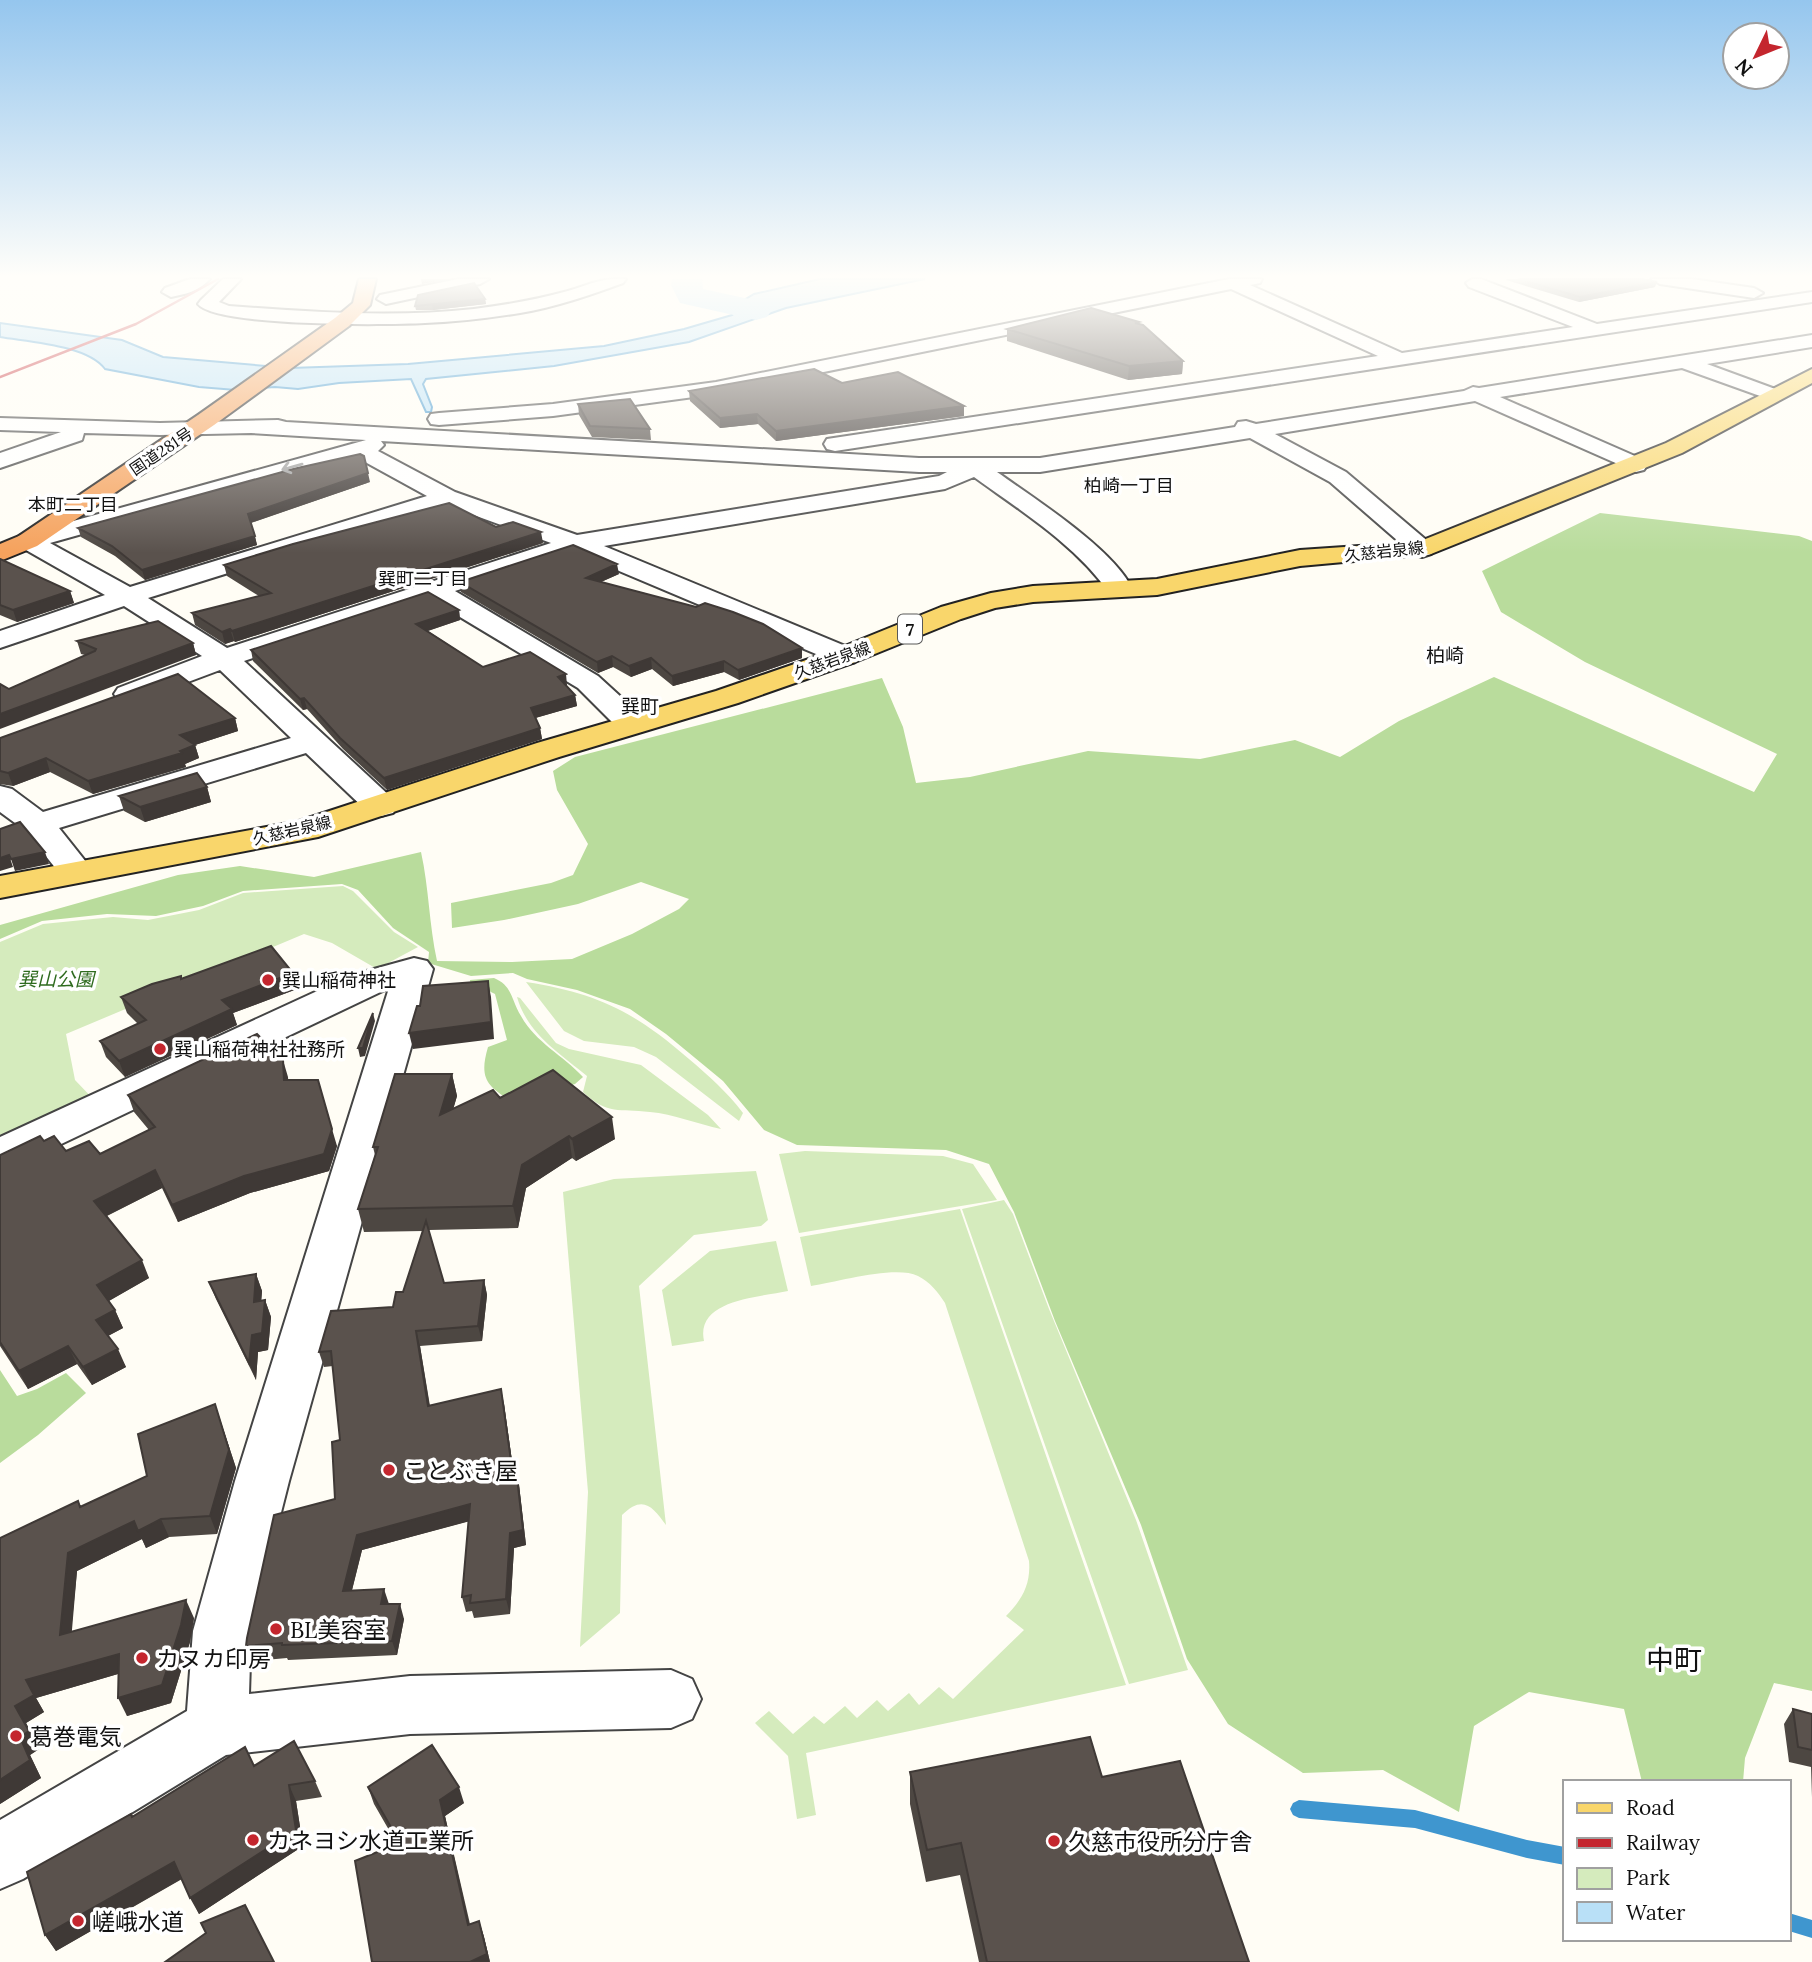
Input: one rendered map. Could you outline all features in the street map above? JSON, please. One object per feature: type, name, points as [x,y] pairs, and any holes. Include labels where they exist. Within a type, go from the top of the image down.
[{"type":"highway","name":"国道281号","points":[[8,549],[200,424],[274,371]]},
{"type":"main road","name":"久慈岩泉線","points":[[0,887],[306,830],[632,724],[727,698],[845,656],[951,613],[991,601],[1033,594],[1185,583],[1300,558],[1422,549],[1636,465],[1674,448],[1812,375]]},
{"type":"street","points":[[251,427],[400,422],[553,410],[716,388],[803,371]]},
{"type":"street","points":[[752,456],[1321,371]]},
{"type":"street","points":[[1424,371],[1636,465]]},
{"type":"street","points":[[0,424],[92,428],[200,424],[975,467],[1040,465],[1629,371]]},
{"type":"street","points":[[1706,371],[1774,395]]},
{"type":"street","points":[[1182,391],[1338,477],[1422,549]]},
{"type":"street","points":[[0,461],[92,428]]},
{"type":"street","points":[[0,433],[69,436]]},
{"type":"street","points":[[8,549],[400,437]]},
{"type":"street","points":[[358,449],[447,497],[575,543],[845,656]]},
{"type":"street","points":[[100,705],[224,658],[575,543],[945,482],[975,467]]},
{"type":"street","points":[[975,467],[1058,527],[1114,578],[1119,588]]},
{"type":"street","points":[[0,640],[127,597],[447,497]]},
{"type":"street","points":[[8,549],[127,597],[224,658],[381,806]]},
{"type":"street","points":[[432,589],[588,682],[632,724]]},
{"type":"street","points":[[38,824],[312,741]]},
{"type":"street","points":[[0,796],[38,824],[76,872]]},
{"type":"street","points":[[0,1155],[366,983],[414,969],[262,1480],[222,1631],[217,1727]]},
{"type":"street","points":[[0,1856],[217,1727],[410,1705],[671,1699]]},
{"type":"green space","points":[[1600,513],[1799,536],[1812,541],[1812,1691],[1774,1683],[1745,1758],[1743,1780],[1642,1780],[1624,1709],[1529,1692],[1474,1726],[1459,1812],[1383,1770],[1303,1773],[1228,1724],[1187,1659],[1141,1525],[1055,1321],[1014,1212],[989,1164],[946,1150],[797,1145],[764,1130],[723,1081],[666,1034],[630,1009],[577,990],[527,979],[513,973],[471,976],[428,963],[429,952],[393,928],[358,890],[342,884],[243,891],[203,906],[156,916],[107,914],[42,921],[0,939],[0,925],[178,875],[240,866],[314,877],[421,852],[437,961],[512,962],[572,959],[632,934],[679,909],[689,899],[641,882],[578,904],[452,928],[451,903],[551,883],[573,875],[588,844],[557,790],[553,771],[575,757],[882,678],[903,727],[916,783],[970,777],[1088,751],[1200,759],[1295,740],[1340,757],[1399,721],[1494,677],[1754,792],[1777,754],[1585,662],[1501,612],[1482,571]]},
{"type":"green space","name":"巽山公園","points":[[343,886],[353,891],[394,932],[418,947],[377,969],[332,943],[304,934],[66,1034],[75,1080],[98,1104],[0,1145],[0,942],[43,924],[113,917],[148,920],[199,910],[243,893]]},
{"type":"green space","points":[[494,978],[508,989],[521,1016],[534,1034],[583,1077],[575,1084],[513,1102],[491,1086],[484,1066],[488,1047],[507,1040],[495,994],[485,989],[471,991],[470,980]]},
{"type":"green space","points":[[526,982],[595,999],[651,1029],[724,1091],[743,1113],[739,1121],[656,1057],[634,1047],[584,1041],[564,1031]]},
{"type":"green space","points":[[517,997],[556,1043],[569,1049],[641,1065],[708,1115],[721,1129],[659,1113],[614,1110],[592,1100],[583,1092],[587,1076],[536,1032]]},
{"type":"green space","points":[[805,1151],[943,1156],[973,1164],[997,1200],[799,1233],[779,1154]]},
{"type":"green space","points":[[756,1171],[768,1220],[761,1226],[694,1235],[639,1286],[666,1525],[647,1505],[636,1505],[622,1515],[620,1613],[580,1647],[588,1492],[563,1192],[614,1179]]},
{"type":"green space","points":[[1004,1200],[1013,1214],[1136,1520],[1188,1670],[1129,1684],[962,1209]]},
{"type":"green space","points":[[960,1209],[1126,1685],[806,1753],[816,1815],[797,1819],[788,1756],[755,1723],[769,1711],[793,1734],[814,1716],[824,1724],[845,1706],[857,1718],[877,1700],[888,1711],[909,1693],[919,1705],[939,1687],[953,1699],[1024,1630],[1006,1616],[1024,1591],[1029,1561],[945,1303],[926,1281],[908,1273],[866,1275],[811,1286],[800,1237]]},
{"type":"green space","points":[[776,1241],[788,1291],[732,1302],[710,1316],[704,1327],[704,1341],[672,1346],[662,1290],[710,1251]]},
{"type":"green space","points":[[0,1370],[17,1396],[37,1389],[66,1373],[86,1393],[38,1435],[0,1463]]},
{"type":"water","points":[[113,371],[509,371],[426,379],[423,384],[432,407],[431,412],[426,412],[411,379],[339,383],[298,389],[275,387],[236,390],[199,387]]},
{"type":"building","points":[[805,371],[817,371],[842,383],[898,372],[964,406],[776,431],[757,414],[720,418],[689,391]]},
{"type":"building","points":[[630,399],[650,429],[590,426],[578,404]]},
{"type":"building","points":[[360,454],[364,456],[368,473],[248,514],[255,536],[142,570],[112,546],[78,528],[293,469]]},
{"type":"building","points":[[449,503],[496,527],[513,522],[541,532],[232,631],[230,629],[222,632],[192,613],[271,593],[224,565]]},
{"type":"building","points":[[573,545],[617,564],[586,578],[696,607],[705,603],[733,612],[763,624],[802,648],[738,670],[724,661],[672,676],[651,658],[629,666],[612,656],[597,662],[460,582]]},
{"type":"building","points":[[0,559],[70,591],[13,610],[0,605]]},
{"type":"building","points":[[428,592],[459,610],[416,624],[483,667],[530,652],[566,674],[558,677],[575,695],[531,708],[540,728],[384,778],[340,738],[304,698],[300,699],[251,650]]},
{"type":"building","points":[[158,621],[193,643],[0,714],[0,684],[9,689],[96,649],[77,641]]},
{"type":"building","points":[[178,674],[235,718],[180,735],[195,745],[180,751],[182,753],[88,781],[46,758],[8,773],[0,771],[0,738]]},
{"type":"building","points":[[197,773],[207,787],[140,807],[119,796]]},
{"type":"building","points":[[20,822],[45,852],[11,859],[9,855],[0,858],[0,829]]},
{"type":"building","points":[[271,946],[293,973],[222,1000],[232,1009],[119,1061],[100,1041],[146,1020],[121,997],[152,984],[181,976],[181,979]]},
{"type":"building","points":[[488,981],[491,1022],[409,1033],[417,1006],[420,1006],[423,986]]},
{"type":"building","points":[[373,1013],[363,1048],[358,1048]]},
{"type":"building","points":[[257,1034],[283,1060],[284,1080],[318,1080],[332,1129],[324,1154],[244,1176],[172,1205],[155,1170],[94,1201],[142,1260],[97,1285],[115,1310],[96,1320],[118,1349],[83,1367],[68,1346],[19,1371],[0,1342],[0,1155],[40,1136],[44,1141],[54,1136],[66,1151],[89,1141],[100,1154],[155,1127],[128,1095]]},
{"type":"building","points":[[553,1070],[612,1117],[572,1139],[569,1136],[522,1165],[513,1206],[358,1209],[378,1147],[373,1147],[395,1074],[452,1074],[440,1115],[493,1090],[500,1098]]},
{"type":"building","points":[[426,1221],[444,1283],[484,1280],[478,1326],[416,1331],[428,1406],[501,1389],[511,1461],[515,1460],[523,1530],[510,1533],[506,1599],[470,1603],[471,1595],[462,1597],[470,1504],[357,1535],[343,1591],[384,1589],[381,1604],[400,1604],[392,1641],[246,1646],[274,1515],[335,1499],[332,1442],[340,1440],[331,1351],[319,1352],[331,1311],[393,1307],[396,1292],[403,1292]]},
{"type":"building","points":[[256,1274],[254,1302],[265,1300],[262,1333],[252,1335],[249,1363],[209,1282]]},
{"type":"building","points":[[215,1404],[229,1450],[210,1516],[161,1519],[138,1531],[134,1521],[68,1553],[60,1635],[186,1600],[162,1685],[118,1698],[119,1654],[26,1680],[34,1695],[15,1706],[29,1731],[20,1737],[30,1760],[0,1780],[0,1538],[78,1501],[80,1507],[147,1476],[138,1434]]},
{"type":"building","points":[[1793,1709],[1812,1714],[1812,1750],[1798,1747]]},
{"type":"building","name":"久慈市役所分庁舎","points":[[1090,1737],[1102,1777],[1180,1761],[1249,1962],[987,1962],[961,1843],[927,1850],[910,1772]]},
{"type":"building","points":[[294,1741],[315,1781],[289,1785],[296,1830],[190,1898],[174,1862],[45,1935],[27,1872],[131,1814],[132,1817],[245,1747],[254,1766]]},
{"type":"building","points":[[432,1745],[459,1787],[440,1800],[468,1925],[479,1921],[487,1954],[470,1962],[372,1962],[355,1861],[400,1843],[368,1787]]},
{"type":"building","points":[[245,1905],[274,1962],[165,1962],[206,1933],[201,1923]]},
{"type":"waterway","points":[[1299,1809],[1415,1819],[1527,1849],[1563,1856]]},
{"type":"waterway","points":[[1791,1923],[1812,1929]]},
{"type":"railway","points":[[0,377],[17,371]]},
{"type":"place","name":"巽山稲荷神社","points":[[268,980]]},
{"type":"place","name":"巽山稲荷神社社務所","points":[[160,1049]]},
{"type":"place","name":"ことぶき屋","points":[[389,1470]]},
{"type":"place","name":"BL美容室","points":[[276,1629]]},
{"type":"place","name":"カヌカ印房","points":[[142,1658]]},
{"type":"place","name":"葛巻電気","points":[[16,1736]]},
{"type":"place","name":"カネヨシ水道工業所","points":[[253,1840]]},
{"type":"place","name":"久慈市役所分庁舎","points":[[1054,1841]]},
{"type":"place","name":"嵯峨水道","points":[[78,1921]]},
{"type":"district","name":"柏崎一丁目","points":[[1129,485]]},
{"type":"district","name":"本町二丁目","points":[[73,504]]},
{"type":"district","name":"巽町二丁目","points":[[423,578]]},
{"type":"district","name":"柏崎","points":[[1445,655]]},
{"type":"district","name":"巽町","points":[[640,706]]},
{"type":"district","name":"中町","points":[[1674,1660]]}]
